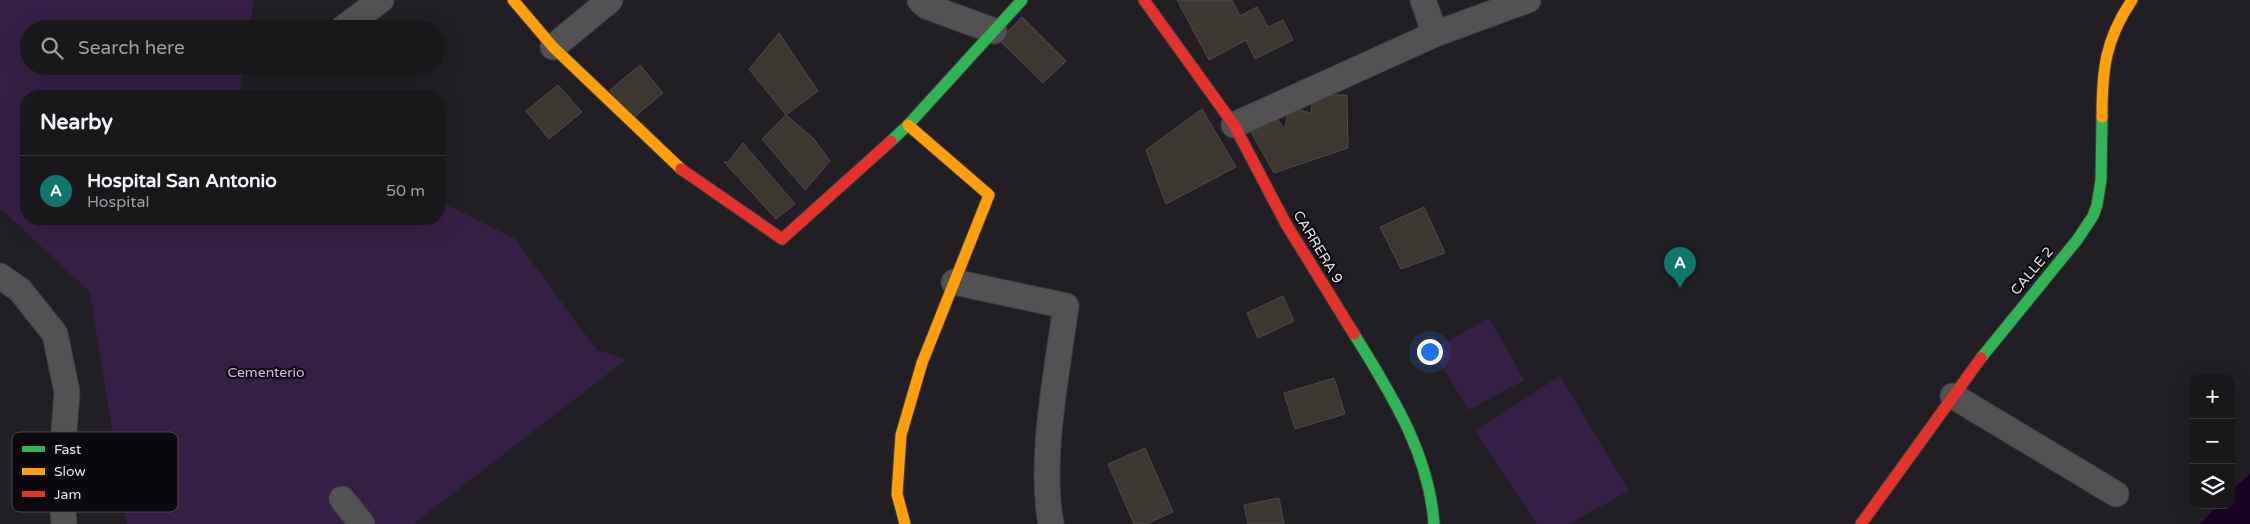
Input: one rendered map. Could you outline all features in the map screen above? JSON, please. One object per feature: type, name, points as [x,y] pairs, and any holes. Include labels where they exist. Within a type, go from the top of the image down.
[{"type":"street","points":[[354,20],[381,0]]},
{"type":"street","points":[[513,0],[553,47],[676,165],[782,239],[908,125],[1022,0]]},
{"type":"street","points":[[553,47],[610,0]]},
{"type":"street","points":[[920,0],[926,6],[994,31]]},
{"type":"street","name":"CARRERA 9","points":[[1144,0],[1234,124],[1286,224],[1395,401],[1418,451],[1432,497],[1434,524]]},
{"type":"street","points":[[1422,0],[1435,34]]},
{"type":"street","points":[[1234,124],[1435,34],[1528,0]]},
{"type":"street","name":"CALLE 2","points":[[1861,524],[1953,396],[2030,296],[2079,238],[2096,207],[2100,176],[2104,72],[2110,38],[2122,11],[2132,0]]},
{"type":"street","points":[[905,524],[897,494],[901,435],[922,363],[989,195],[908,125]]},
{"type":"street","points":[[0,276],[20,290],[55,334],[67,392],[64,432]]},
{"type":"street","points":[[954,282],[1066,306],[1050,429],[1048,506],[1051,524]]},
{"type":"street","points":[[1953,396],[2116,494]]},
{"type":"street","points":[[342,499],[362,524]]},
{"type":"green space","name":"Cementerio","points":[[0,0],[254,0],[251,20],[20,20],[20,75],[242,75],[240,90],[20,90],[20,225],[445,225],[445,204],[514,238],[597,350],[627,359],[413,524],[127,524],[125,512],[178,512],[178,432],[112,432],[90,292],[0,208]]},
{"type":"green space","points":[[1489,318],[1524,380],[1469,410],[1432,350]]},
{"type":"green space","points":[[1560,376],[1629,491],[1568,524],[1537,524],[1475,431]]},
{"type":"shaded area","points":[[2250,474],[2250,524],[2200,524],[2214,509],[2235,509],[2235,487]]},
{"type":"building","points":[[1177,0],[1232,0],[1240,16],[1257,7],[1268,27],[1283,20],[1293,40],[1255,59],[1246,40],[1209,60]]},
{"type":"building","points":[[1022,17],[1066,61],[1043,83],[999,40]]},
{"type":"building","points":[[779,33],[818,91],[786,115],[749,69]]},
{"type":"building","points":[[640,65],[663,93],[633,118],[610,90]]},
{"type":"building","points":[[558,85],[582,112],[549,139],[526,111]]},
{"type":"building","points":[[1313,95],[1347,95],[1348,148],[1274,173],[1251,132],[1277,119],[1285,129],[1289,107],[1311,113]]},
{"type":"building","points":[[1202,109],[1236,167],[1166,204],[1146,150]]},
{"type":"building","points":[[786,115],[814,139],[830,161],[805,190],[762,139]]},
{"type":"building","points":[[743,143],[795,204],[776,219],[724,162],[728,162]]},
{"type":"building","points":[[1424,207],[1445,253],[1401,269],[1380,227]]},
{"type":"building","points":[[1283,296],[1294,321],[1258,338],[1247,313]]},
{"type":"building","points":[[1334,378],[1345,414],[1295,429],[1284,393]]},
{"type":"building","points":[[1145,448],[1173,512],[1146,524],[1134,524],[1108,464]]},
{"type":"building","points":[[1279,498],[1284,524],[1248,524],[1244,505]]},
{"type":"traffic: fast","points":[[891,141],[908,125],[1022,0]]},
{"type":"traffic: fast","points":[[1981,358],[2077,240],[2093,216],[2097,205],[2101,180],[2102,117]]},
{"type":"traffic: fast","points":[[1354,334],[1406,425],[1425,473],[1431,498],[1434,524]]},
{"type":"traffic: slow","points":[[513,0],[553,47],[681,169]]},
{"type":"traffic: slow","points":[[2102,117],[2104,70],[2107,56],[2116,29],[2132,0]]},
{"type":"traffic: slow","points":[[905,524],[897,494],[901,435],[922,363],[989,195],[908,125]]},
{"type":"traffic: jam","points":[[1144,0],[1234,125],[1286,224],[1354,334]]},
{"type":"traffic: jam","points":[[681,169],[782,239],[891,141]]},
{"type":"traffic: jam","points":[[1861,524],[1981,358]]},
{"type":"place","name":"Hospital San Antonio","points":[[1680,288]]}]
